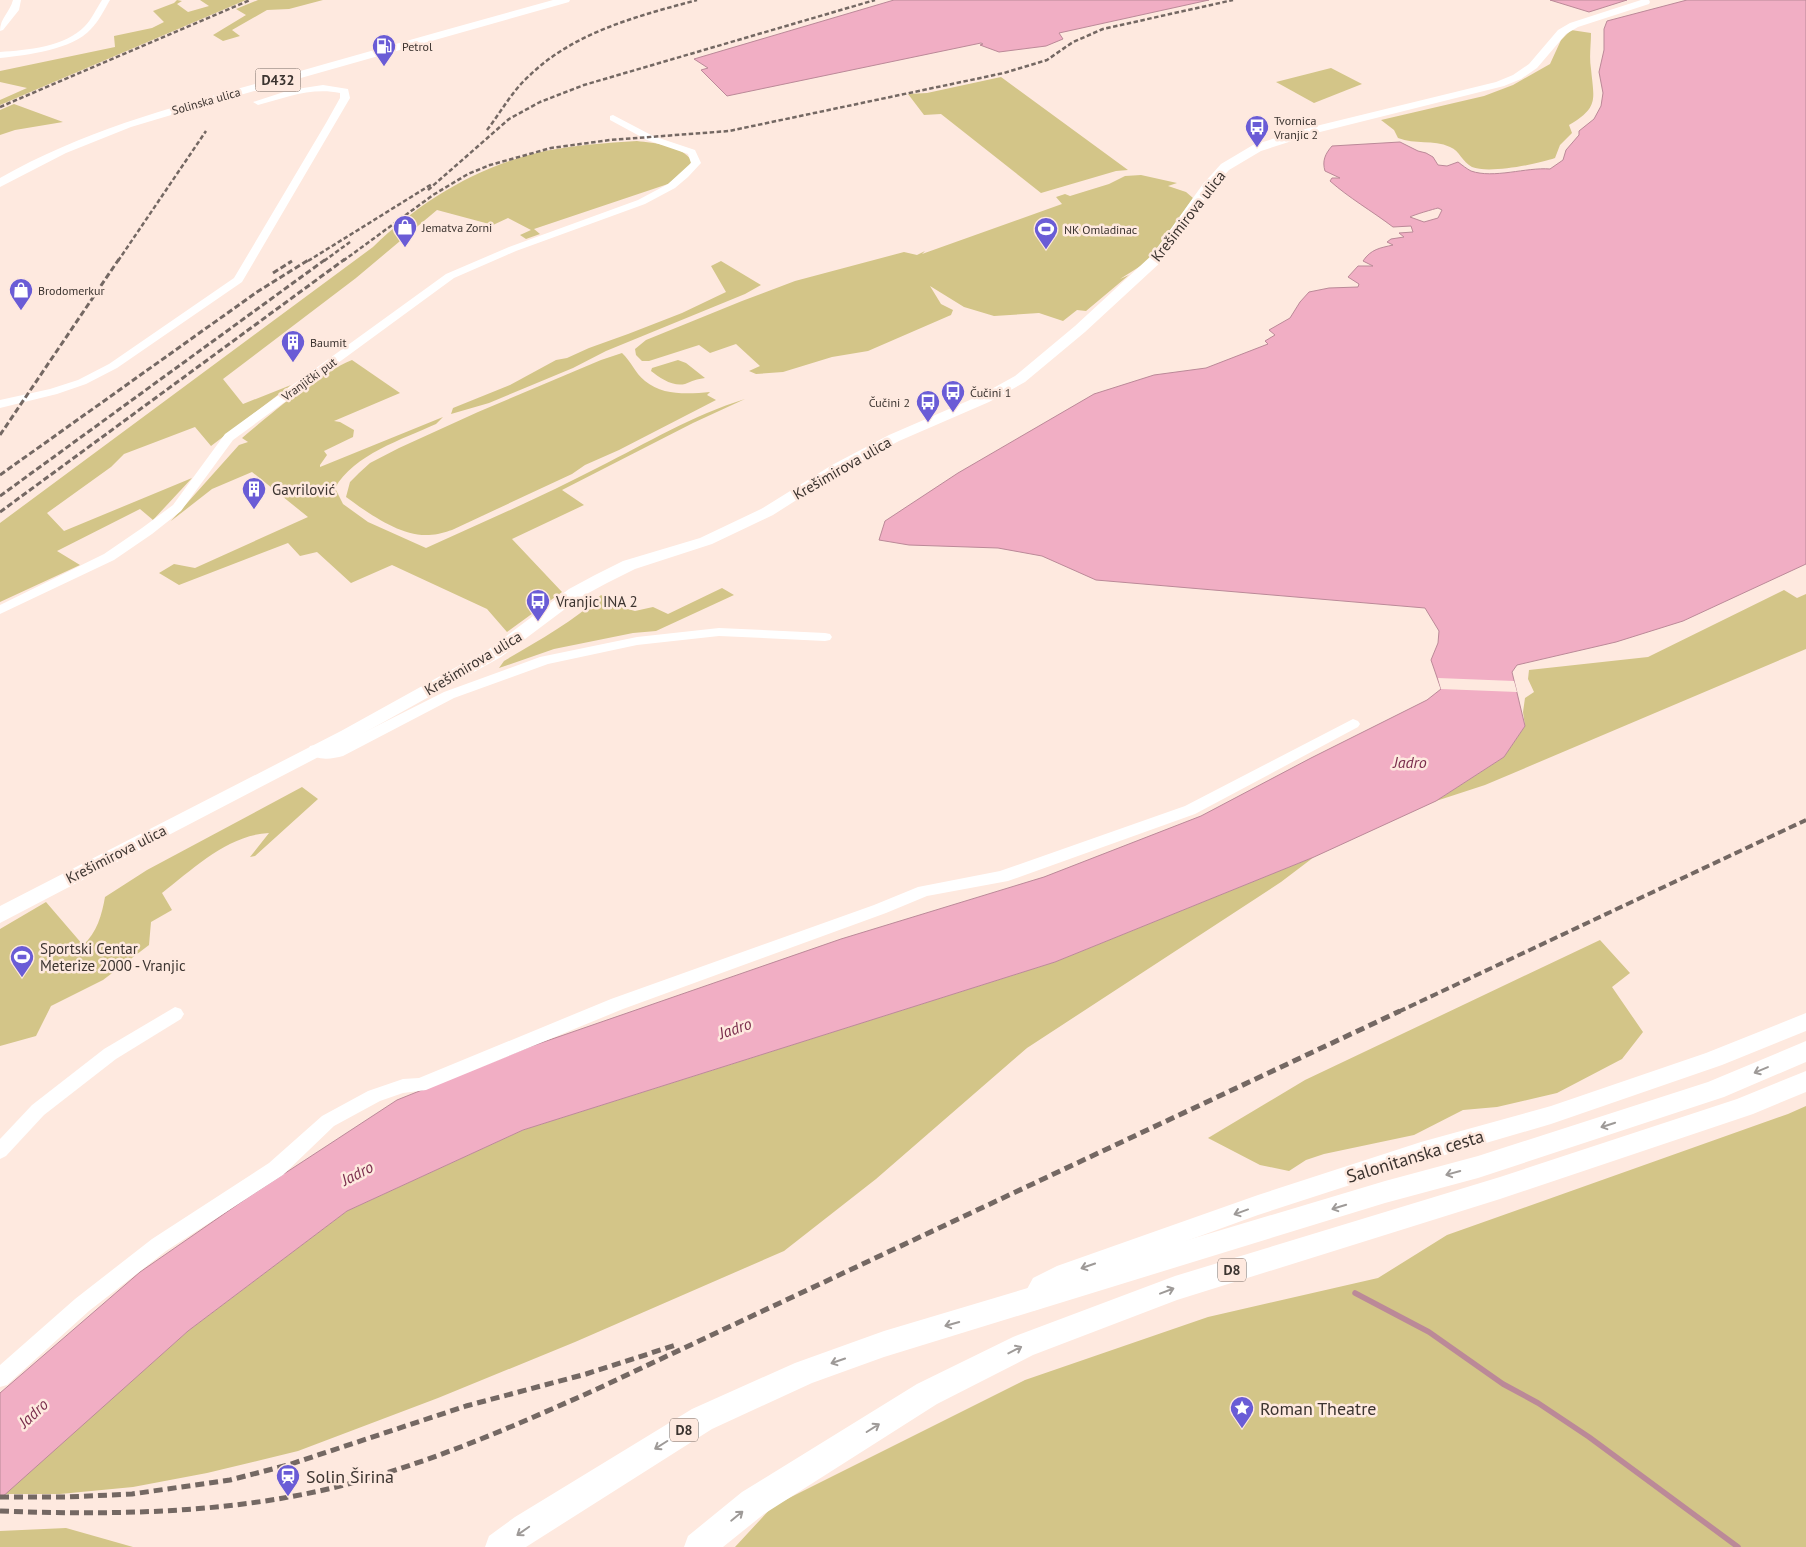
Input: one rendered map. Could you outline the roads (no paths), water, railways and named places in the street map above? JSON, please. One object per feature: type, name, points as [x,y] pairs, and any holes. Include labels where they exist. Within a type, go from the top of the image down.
[{"type":"highway","name":"D8","points":[[500,1547],[526,1528],[702,1419],[805,1372],[884,1344],[1525,1151],[1715,1090],[1806,1051]]},
{"type":"highway","name":"D8","points":[[699,1547],[753,1503],[833,1452],[927,1394],[1023,1346],[1175,1288],[1500,1188],[1744,1107],[1806,1082]]},
{"type":"main road","name":"Solinska ulica","points":[[0,183],[23,169],[67,148],[182,108],[565,0]]},
{"type":"main road","name":"Krešimirova ulica","points":[[0,914],[347,735],[496,653],[575,593],[601,579],[629,565],[706,541],[767,512],[837,468],[894,438],[984,399],[1020,378],[1080,329],[1157,258],[1207,187],[1225,167],[1257,148],[1316,129],[1500,84],[1517,77],[1533,66],[1562,32],[1588,19],[1649,1]]},
{"type":"main road","name":"Salonitanska cesta","points":[[1032,1301],[1042,1286],[1057,1277],[1287,1196],[1421,1152],[1551,1115],[1714,1059],[1806,1022]]},
{"type":"street","points":[[0,28],[15,10],[17,0]]},
{"type":"street","points":[[0,55],[47,47],[70,39],[87,30],[106,0]]},
{"type":"street","name":"Solinska ulica","points":[[0,404],[54,392],[82,382],[113,366],[238,280],[331,123],[345,98],[345,92],[335,88],[318,88],[258,102]]},
{"type":"street","name":"Vranjički put","points":[[0,610],[109,557],[147,531],[177,508],[229,437],[450,276],[483,260],[652,198],[686,176],[696,163],[692,152],[650,138],[613,118]]},
{"type":"street","points":[[315,750],[324,754],[338,752],[449,695],[545,660],[637,641],[719,632],[826,637]]},
{"type":"street","points":[[0,1378],[82,1305],[159,1245],[276,1169],[328,1121],[374,1096],[403,1086],[428,1082],[616,1004],[880,909],[924,891],[1002,877],[1190,810],[1353,724]]},
{"type":"street","points":[[0,1151],[38,1110],[110,1054],[175,1014]]},
{"type":"water","points":[[894,0],[1209,0],[1059,33],[1063,39],[1046,46],[999,52],[980,45],[983,44],[981,43],[727,96],[701,70],[708,68],[694,59]]},
{"type":"water","points":[[1550,0],[1627,0],[1589,12]]},
{"type":"water","name":"Jadro","points":[[1687,0],[1806,0],[1806,564],[1683,621],[1616,642],[1517,665],[1512,672],[1525,726],[1504,757],[1436,801],[1314,857],[1055,962],[523,1130],[347,1211],[188,1331],[0,1499],[0,1393],[140,1272],[247,1198],[397,1100],[529,1047],[841,939],[1044,877],[1201,816],[1427,700],[1441,689],[1431,660],[1438,643],[1439,631],[1425,608],[1096,580],[1042,556],[998,548],[909,545],[879,540],[885,521],[958,473],[1094,394],[1154,375],[1206,368],[1268,344],[1265,341],[1275,335],[1269,330],[1290,318],[1309,292],[1329,288],[1358,287],[1359,284],[1348,277],[1358,266],[1373,266],[1363,261],[1369,254],[1393,245],[1387,242],[1391,239],[1404,237],[1399,233],[1413,232],[1411,226],[1393,227],[1330,181],[1332,178],[1340,178],[1325,171],[1325,158],[1332,146],[1400,142],[1433,157],[1438,165],[1447,166],[1458,162],[1471,171],[1490,174],[1550,169],[1563,160],[1566,150],[1579,135],[1579,131],[1594,119],[1601,106],[1603,93],[1599,72],[1604,50],[1604,29],[1607,21]],"holes":[[[1438,208],[1442,210],[1438,218],[1424,222],[1410,217]]]},
{"type":"waterway","points":[[1355,1293],[1429,1332],[1503,1384],[1538,1403],[1589,1437],[1738,1547]]},
{"type":"railway","points":[[0,107],[250,0]]},
{"type":"railway","points":[[487,130],[523,82],[547,61],[566,48],[586,37],[630,19],[697,0]]},
{"type":"railway","points":[[428,190],[509,119],[540,102],[584,85],[875,0]]},
{"type":"railway","points":[[343,261],[433,195],[468,174],[490,165],[551,148],[610,140],[729,131],[1004,73],[1047,60],[1073,42],[1103,29],[1233,0]]},
{"type":"railway","points":[[118,261],[206,131]]},
{"type":"railway","points":[[308,261],[432,184]]},
{"type":"railway","points":[[324,261],[350,242]]},
{"type":"railway","points":[[0,435],[119,259]]},
{"type":"railway","points":[[0,475],[257,292],[310,259]]},
{"type":"railway","points":[[0,496],[326,259]]},
{"type":"railway","points":[[0,512],[345,259]]},
{"type":"railway","points":[[273,273],[292,261]]},
{"type":"railway","points":[[1398,1012],[1806,820]]},
{"type":"railway","points":[[0,1511],[82,1513],[165,1511],[247,1504],[328,1489],[397,1470],[431,1458],[498,1432],[597,1389],[1400,1011]]},
{"type":"railway","points":[[0,1497],[132,1494],[230,1480],[288,1465],[466,1406],[586,1374],[676,1345]]},
{"type":"place","name":"Petrol","points":[[384,67]]},
{"type":"place","name":"Tvornica Vranjic 2","points":[[1257,148]]},
{"type":"place","name":"Jematva Zorni","points":[[405,248]]},
{"type":"place","name":"NK Omladinac","points":[[1046,250]]},
{"type":"place","name":"Brodomerkur","points":[[21,311]]},
{"type":"place","name":"Baumit","points":[[293,363]]},
{"type":"place","name":"Čučini 1","points":[[953,413]]},
{"type":"place","name":"Čučini 2","points":[[928,423]]},
{"type":"place","name":"Gavrilović","points":[[254,510]]},
{"type":"place","name":"Vranjic INA 2","points":[[538,622]]},
{"type":"place","name":"Sportski Centar Meterize 2000 - Vranjic","points":[[22,978]]},
{"type":"place","name":"Roman Theatre","points":[[1242,1429]]},
{"type":"place","name":"Solin Širina","points":[[288,1497]]}]
